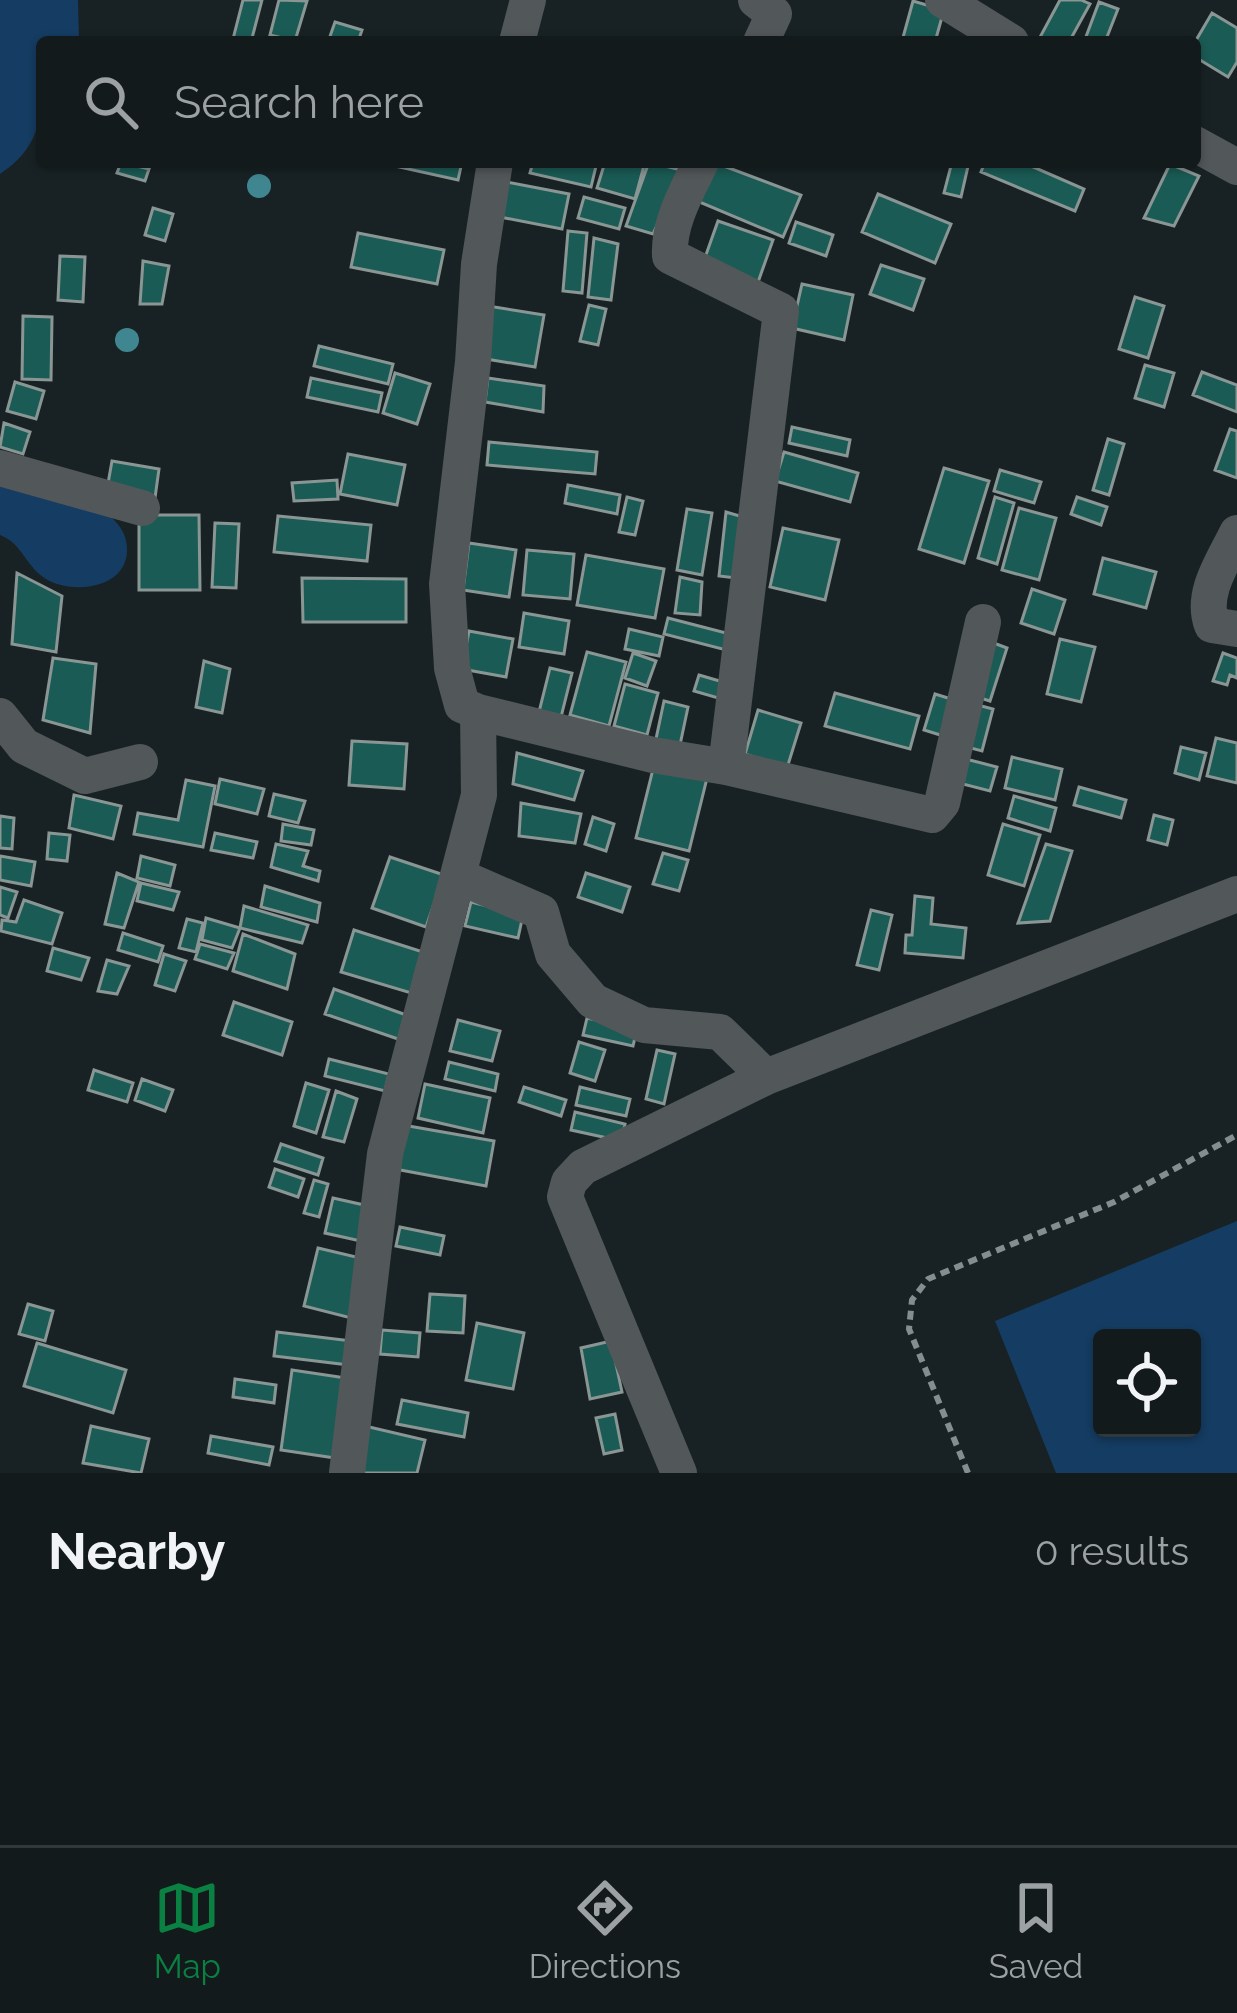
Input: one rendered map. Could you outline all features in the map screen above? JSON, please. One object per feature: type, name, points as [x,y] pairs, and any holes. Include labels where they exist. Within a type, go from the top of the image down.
[{"type":"street","points":[[519,36],[529,0]]},
{"type":"street","points":[[943,0],[1001,36]]},
{"type":"street","points":[[1201,147],[1237,167]]},
{"type":"street","points":[[494,168],[479,264],[471,385],[447,584],[452,668],[462,705],[653,755],[932,814],[942,803],[983,622]]},
{"type":"street","points":[[698,168],[680,206],[669,241],[670,256],[781,311],[726,767]]},
{"type":"street","points":[[0,468],[142,508]]},
{"type":"street","points":[[1237,533],[1206,609],[1211,626],[1237,628]]},
{"type":"street","points":[[347,1473],[385,1154],[479,795],[478,712]]},
{"type":"street","points":[[0,716],[24,746],[85,776],[140,762]]},
{"type":"street","points":[[458,876],[541,912],[553,954],[593,1000],[644,1025],[720,1032],[766,1077]]},
{"type":"street","points":[[679,1473],[565,1197],[569,1182],[583,1167],[766,1077],[1237,894]]},
{"type":"path","points":[[968,1473],[909,1329],[912,1300],[920,1289],[928,1280],[1114,1202],[1237,1135]]},
{"type":"water","points":[[0,0],[78,0],[79,36],[36,36],[36,132],[16,161],[0,174]]},
{"type":"water","points":[[0,478],[111,517],[127,544],[118,573],[83,587],[57,584],[39,574],[0,535]]},
{"type":"water","points":[[1237,1221],[1237,1473],[1056,1473],[995,1321]]},
{"type":"building","points":[[243,0],[262,0],[253,36],[234,36]]},
{"type":"building","points":[[279,0],[307,1],[296,36],[270,35]]},
{"type":"building","points":[[1060,0],[1090,4],[1072,36],[1041,36]]},
{"type":"building","points":[[913,1],[944,10],[937,36],[903,36]]},
{"type":"building","points":[[1099,2],[1118,9],[1107,36],[1086,36]]},
{"type":"building","points":[[1212,13],[1237,28],[1237,62],[1228,77],[1201,61],[1199,36]]},
{"type":"building","points":[[335,22],[362,30],[360,36],[330,36]]},
{"type":"building","points":[[119,168],[149,169],[145,181],[117,173]]},
{"type":"building","points":[[404,168],[461,168],[458,180]]},
{"type":"building","points":[[531,168],[596,168],[591,187],[530,173]]},
{"type":"building","points":[[603,168],[643,168],[635,199],[597,188]]},
{"type":"building","points":[[647,168],[681,170],[653,234],[626,226]]},
{"type":"building","points":[[711,168],[729,168],[801,195],[783,237],[697,201]]},
{"type":"building","points":[[950,168],[968,168],[961,197],[944,193]]},
{"type":"building","points":[[983,168],[1036,168],[1084,189],[1075,211],[981,172]]},
{"type":"building","points":[[1168,168],[1199,176],[1174,226],[1144,218]]},
{"type":"building","points":[[507,182],[569,194],[562,229],[500,217]]},
{"type":"building","points":[[878,194],[951,224],[935,263],[862,232]]},
{"type":"building","points":[[584,197],[625,208],[619,229],[578,218]]},
{"type":"building","points":[[153,208],[173,214],[165,241],[145,235]]},
{"type":"building","points":[[718,221],[773,240],[757,285],[702,266]]},
{"type":"building","points":[[796,222],[833,235],[826,256],[789,243]]},
{"type":"building","points":[[568,231],[587,233],[582,293],[563,291]]},
{"type":"building","points":[[358,233],[444,250],[437,284],[351,267]]},
{"type":"building","points":[[594,238],[618,244],[611,300],[588,297]]},
{"type":"building","points":[[60,256],[85,257],[83,302],[58,300]]},
{"type":"building","points":[[143,261],[169,266],[162,304],[140,304]]},
{"type":"building","points":[[881,265],[924,279],[913,310],[870,294]]},
{"type":"building","points":[[802,284],[853,295],[844,340],[792,328]]},
{"type":"building","points":[[1135,297],[1164,306],[1148,358],[1119,349]]},
{"type":"building","points":[[589,305],[606,309],[598,345],[580,341]]},
{"type":"building","points":[[488,306],[544,315],[535,367],[480,358]]},
{"type":"building","points":[[23,316],[52,317],[51,380],[22,379]]},
{"type":"building","points":[[319,346],[393,364],[388,384],[314,366]]},
{"type":"building","points":[[1145,365],[1174,373],[1164,407],[1135,398]]},
{"type":"building","points":[[1202,372],[1237,385],[1237,412],[1193,395]]},
{"type":"building","points":[[395,373],[430,384],[417,424],[383,413]]},
{"type":"building","points":[[311,378],[382,393],[378,412],[307,397]]},
{"type":"building","points":[[488,378],[544,386],[543,412],[485,402]]},
{"type":"building","points":[[15,382],[44,391],[36,419],[7,411]]},
{"type":"building","points":[[4,423],[30,432],[23,454],[0,447]]},
{"type":"building","points":[[792,427],[850,440],[847,456],[789,443]]},
{"type":"building","points":[[1230,429],[1237,431],[1237,478],[1215,470]]},
{"type":"building","points":[[1108,439],[1124,444],[1109,495],[1093,490]]},
{"type":"building","points":[[489,442],[597,452],[595,474],[487,465]]},
{"type":"building","points":[[784,452],[858,473],[850,502],[775,481]]},
{"type":"building","points":[[348,454],[405,465],[397,505],[340,494]]},
{"type":"building","points":[[112,461],[159,469],[155,498],[107,489]]},
{"type":"building","points":[[944,468],[989,481],[964,563],[919,549]]},
{"type":"building","points":[[1000,470],[1041,482],[1034,503],[994,491]]},
{"type":"building","points":[[337,480],[338,499],[294,501],[292,483]]},
{"type":"building","points":[[568,485],[620,495],[617,514],[565,503]]},
{"type":"building","points":[[627,497],[643,501],[635,535],[619,532]]},
{"type":"building","points":[[995,497],[1014,503],[997,564],[978,558]]},
{"type":"building","points":[[1077,497],[1107,507],[1101,525],[1071,514]]},
{"type":"building","points":[[1019,508],[1056,518],[1039,580],[1002,570]]},
{"type":"building","points":[[687,509],[712,513],[702,575],[677,570]]},
{"type":"building","points":[[726,512],[750,519],[745,579],[719,576]]},
{"type":"building","points":[[139,515],[199,515],[200,590],[139,590]]},
{"type":"building","points":[[278,516],[371,525],[367,561],[274,552]]},
{"type":"building","points":[[215,523],[239,524],[236,588],[212,587]]},
{"type":"building","points":[[783,528],[839,540],[825,600],[770,587]]},
{"type":"building","points":[[469,543],[516,550],[509,597],[463,590]]},
{"type":"building","points":[[527,550],[574,554],[570,599],[523,595]]},
{"type":"building","points":[[586,555],[664,569],[655,618],[577,605]]},
{"type":"building","points":[[1103,558],[1156,572],[1146,608],[1094,594]]},
{"type":"building","points":[[17,573],[62,596],[56,652],[12,644]]},
{"type":"building","points":[[680,577],[702,582],[700,615],[675,613]]},
{"type":"building","points":[[302,578],[406,579],[406,622],[303,622]]},
{"type":"building","points":[[1032,589],[1065,600],[1054,634],[1021,623]]},
{"type":"building","points":[[524,613],[569,621],[564,654],[519,647]]},
{"type":"building","points":[[668,618],[734,635],[730,651],[664,634]]},
{"type":"building","points":[[629,629],[663,637],[659,656],[625,649]]},
{"type":"building","points":[[469,631],[513,639],[506,677],[462,669]]},
{"type":"building","points":[[1060,639],[1095,647],[1081,702],[1047,694]]},
{"type":"building","points":[[991,642],[1007,648],[990,701],[974,696]]},
{"type":"building","points":[[587,652],[626,662],[609,726],[570,715]]},
{"type":"building","points":[[633,653],[656,661],[647,686],[625,678]]},
{"type":"building","points":[[1223,653],[1237,658],[1237,678],[1230,675],[1227,685],[1213,681]]},
{"type":"building","points":[[53,658],[96,664],[90,733],[43,720]]},
{"type":"building","points":[[204,661],[230,669],[222,713],[196,707]]},
{"type":"building","points":[[550,668],[572,673],[558,729],[536,724]]},
{"type":"building","points":[[699,675],[730,684],[725,700],[694,691]]},
{"type":"building","points":[[625,684],[658,693],[647,735],[614,726]]},
{"type":"building","points":[[835,693],[919,716],[910,749],[825,726]]},
{"type":"building","points":[[935,694],[961,702],[950,738],[924,730]]},
{"type":"building","points":[[664,701],[688,707],[680,745],[656,739]]},
{"type":"building","points":[[974,704],[993,709],[982,751],[963,746]]},
{"type":"building","points":[[758,710],[801,723],[787,768],[745,754]]},
{"type":"building","points":[[1216,738],[1237,743],[1237,783],[1207,776]]},
{"type":"building","points":[[352,741],[407,744],[404,789],[349,785]]},
{"type":"building","points":[[1181,747],[1206,753],[1199,780],[1175,773]]},
{"type":"building","points":[[517,753],[583,771],[574,800],[513,784]]},
{"type":"building","points":[[958,757],[997,767],[990,791],[951,781]]},
{"type":"building","points":[[1012,757],[1062,769],[1055,800],[1005,788]]},
{"type":"building","points":[[655,761],[708,774],[689,851],[636,838]]},
{"type":"building","points":[[220,779],[264,789],[257,814],[215,804]]},
{"type":"building","points":[[186,780],[215,786],[203,847],[134,834],[138,813],[178,820]]},
{"type":"building","points":[[1079,787],[1126,800],[1121,818],[1074,805]]},
{"type":"building","points":[[274,794],[305,801],[298,823],[269,816]]},
{"type":"building","points":[[74,795],[121,806],[113,839],[69,828]]},
{"type":"building","points":[[1014,796],[1056,808],[1050,831],[1008,818]]},
{"type":"building","points":[[521,803],[581,814],[575,843],[519,836]]},
{"type":"building","points":[[1154,815],[1173,820],[1167,845],[1148,840]]},
{"type":"building","points":[[0,816],[14,818],[12,849],[0,848]]},
{"type":"building","points":[[593,817],[614,824],[606,851],[585,844]]},
{"type":"building","points":[[283,824],[314,830],[311,845],[281,841]]},
{"type":"building","points":[[1003,824],[1040,835],[1024,886],[988,875]]},
{"type":"building","points":[[49,833],[70,835],[67,861],[47,859]]},
{"type":"building","points":[[215,833],[257,842],[253,858],[211,850]]},
{"type":"building","points":[[276,844],[308,851],[303,866],[320,871],[318,881],[271,867]]},
{"type":"building","points":[[1046,844],[1072,851],[1050,921],[1018,923]]},
{"type":"building","points":[[663,853],[688,860],[679,891],[653,884]]},
{"type":"building","points":[[0,856],[35,862],[31,886],[0,880]]},
{"type":"building","points":[[141,856],[175,865],[170,886],[137,878]]},
{"type":"building","points":[[390,857],[444,875],[426,927],[372,908]]},
{"type":"building","points":[[117,873],[139,882],[124,928],[105,924]]},
{"type":"building","points":[[586,873],[630,887],[622,912],[578,897]]},
{"type":"building","points":[[141,883],[179,892],[173,910],[137,901]]},
{"type":"building","points":[[265,886],[320,903],[317,922],[261,907]]},
{"type":"building","points":[[0,887],[17,892],[8,918],[0,915]]},
{"type":"building","points":[[915,896],[933,898],[931,924],[966,928],[963,958],[905,953],[906,935],[912,935]]},
{"type":"building","points":[[24,900],[62,913],[52,944],[1,931],[2,920],[16,922]]},
{"type":"building","points":[[471,902],[523,915],[518,938],[465,926]]},
{"type":"building","points":[[244,906],[308,925],[302,943],[240,928]]},
{"type":"building","points":[[871,910],[892,915],[879,970],[857,965]]},
{"type":"building","points":[[206,918],[240,928],[232,948],[202,940]]},
{"type":"building","points":[[187,919],[203,923],[196,952],[179,948]]},
{"type":"building","points":[[354,930],[423,952],[411,993],[341,972]]},
{"type":"building","points":[[123,933],[163,946],[158,962],[118,950]]},
{"type":"building","points":[[243,934],[295,954],[287,989],[233,971]]},
{"type":"building","points":[[200,944],[234,953],[227,969],[195,959]]},
{"type":"building","points":[[53,948],[89,958],[81,980],[47,971]]},
{"type":"building","points":[[164,954],[186,961],[175,991],[155,985]]},
{"type":"building","points":[[107,960],[129,966],[117,994],[98,991]]},
{"type":"building","points":[[334,989],[409,1016],[401,1040],[325,1014]]},
{"type":"building","points":[[234,1002],[292,1022],[282,1055],[223,1035]]},
{"type":"building","points":[[587,1018],[637,1029],[633,1046],[583,1035]]},
{"type":"building","points":[[458,1020],[500,1031],[492,1061],[450,1051]]},
{"type":"building","points":[[579,1042],[605,1050],[595,1081],[570,1073]]},
{"type":"building","points":[[657,1050],[675,1054],[664,1104],[646,1099]]},
{"type":"building","points":[[329,1059],[389,1074],[385,1091],[325,1076]]},
{"type":"building","points":[[449,1062],[498,1074],[495,1091],[445,1079]]},
{"type":"building","points":[[94,1070],[133,1083],[127,1102],[88,1090]]},
{"type":"building","points":[[142,1079],[173,1090],[165,1111],[135,1100]]},
{"type":"building","points":[[306,1083],[329,1090],[316,1133],[294,1126]]},
{"type":"building","points":[[425,1084],[490,1098],[483,1133],[418,1118]]},
{"type":"building","points":[[524,1087],[566,1100],[561,1116],[519,1102]]},
{"type":"building","points":[[580,1087],[630,1099],[626,1116],[576,1105]]},
{"type":"building","points":[[336,1091],[357,1099],[344,1142],[323,1137]]},
{"type":"building","points":[[575,1112],[625,1124],[621,1141],[571,1130]]},
{"type":"building","points":[[403,1125],[494,1141],[486,1186],[395,1169]]},
{"type":"building","points":[[281,1144],[323,1158],[318,1175],[275,1161]]},
{"type":"building","points":[[275,1169],[304,1179],[298,1197],[269,1187]]},
{"type":"building","points":[[314,1180],[328,1184],[319,1217],[304,1213]]},
{"type":"building","points":[[333,1198],[373,1207],[365,1242],[325,1233]]},
{"type":"building","points":[[400,1227],[444,1236],[440,1255],[396,1246]]},
{"type":"building","points":[[318,1248],[369,1260],[355,1319],[304,1306]]},
{"type":"building","points":[[430,1294],[465,1296],[463,1333],[427,1331]]},
{"type":"building","points":[[28,1304],[53,1311],[45,1341],[19,1334]]},
{"type":"building","points":[[477,1323],[524,1333],[513,1389],[466,1380]]},
{"type":"building","points":[[382,1330],[420,1333],[418,1357],[380,1354]]},
{"type":"building","points":[[277,1332],[352,1341],[349,1365],[274,1356]]},
{"type":"building","points":[[611,1341],[622,1392],[590,1399],[581,1348]]},
{"type":"building","points":[[37,1343],[126,1370],[113,1413],[24,1386]]},
{"type":"building","points":[[292,1370],[346,1378],[335,1458],[281,1450]]},
{"type":"building","points":[[235,1379],[276,1385],[274,1403],[233,1397]]},
{"type":"building","points":[[402,1400],[468,1413],[464,1437],[397,1424]]},
{"type":"building","points":[[615,1414],[622,1450],[604,1454],[596,1418]]},
{"type":"building","points":[[91,1426],[149,1439],[141,1473],[83,1463]]},
{"type":"building","points":[[365,1426],[425,1440],[417,1473],[354,1473]]},
{"type":"building","points":[[211,1436],[273,1447],[269,1465],[208,1453]]}]
